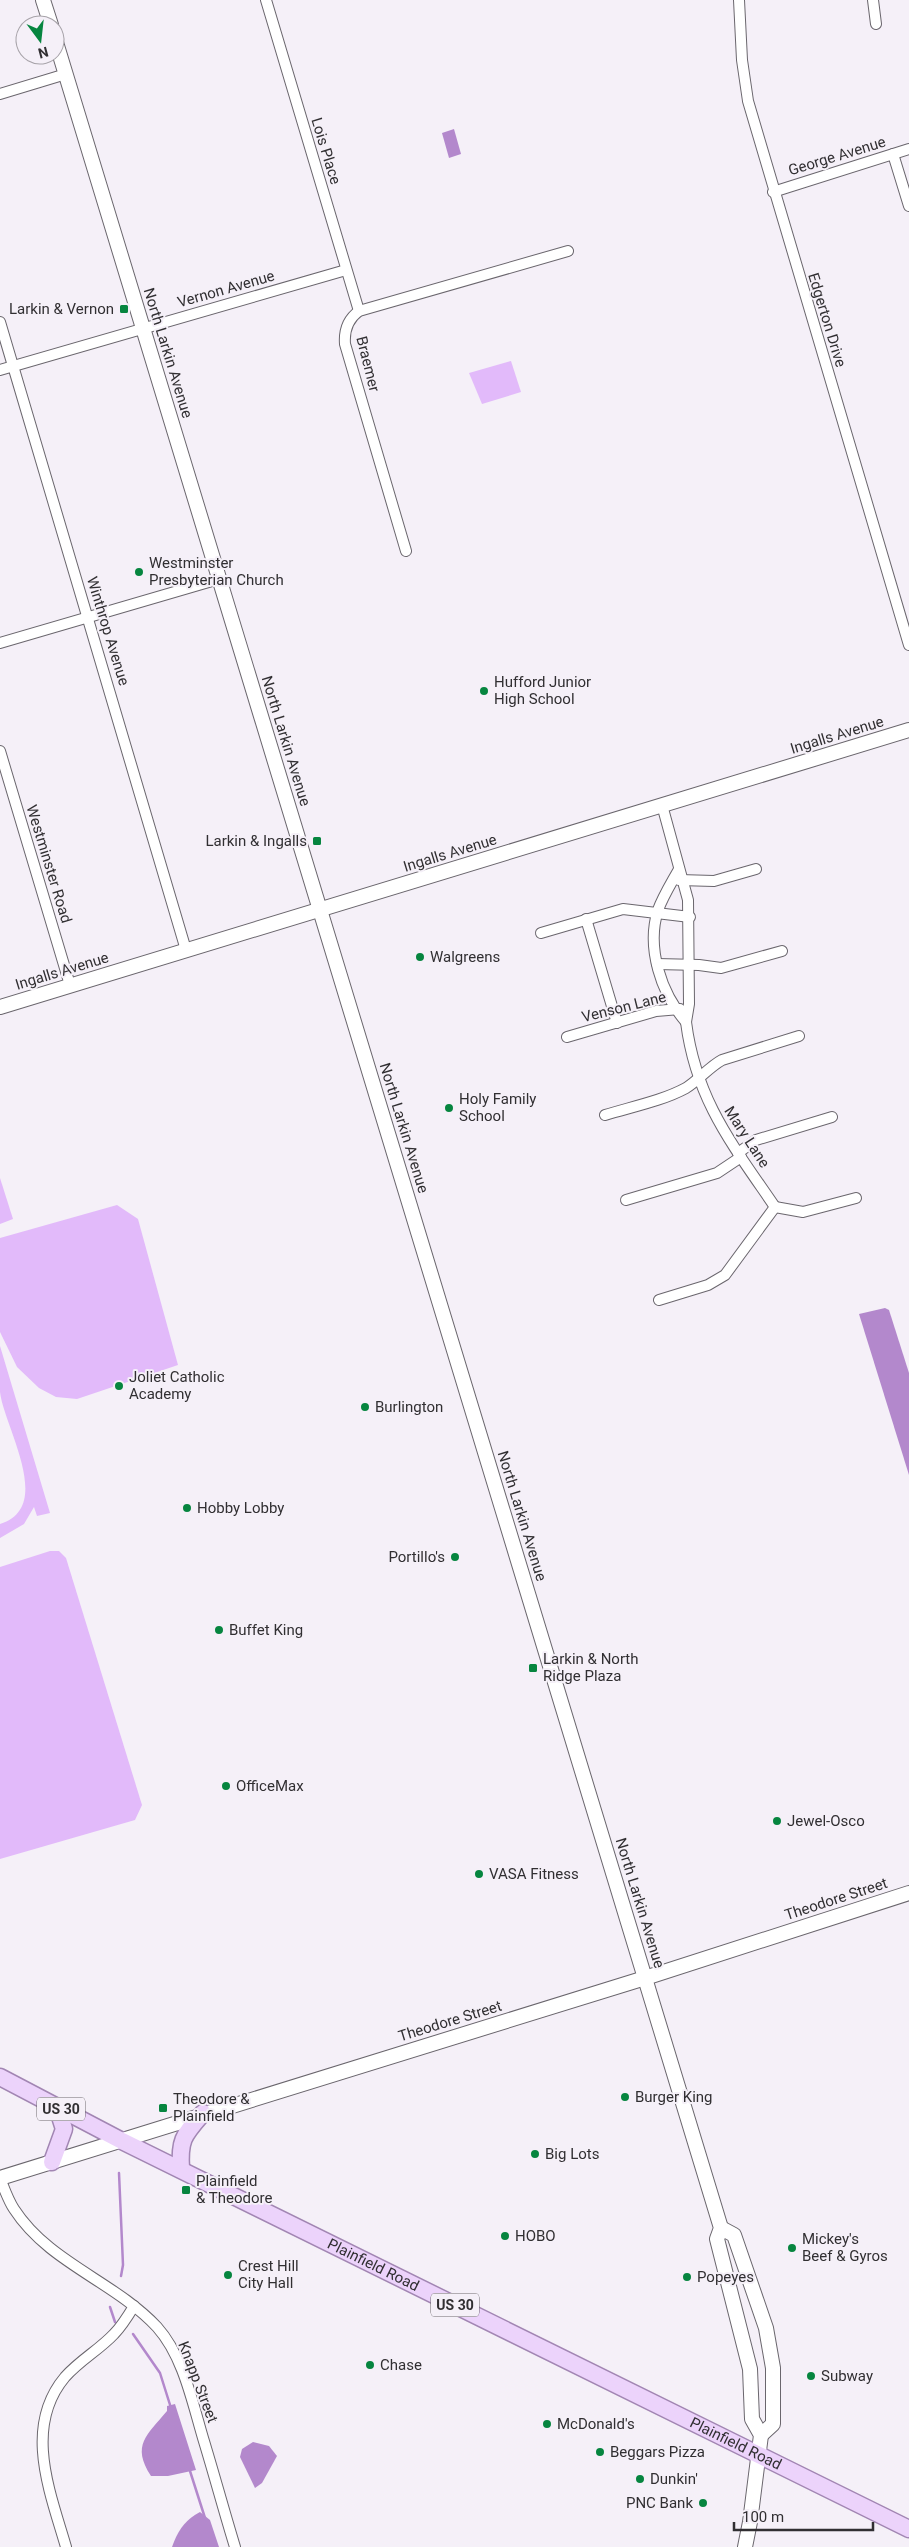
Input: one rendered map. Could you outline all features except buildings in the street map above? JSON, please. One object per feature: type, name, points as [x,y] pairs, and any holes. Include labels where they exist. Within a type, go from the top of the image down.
[{"type":"main road","points":[[43,0],[48,15]]},
{"type":"main road","name":"North Larkin Avenue","points":[[63,65],[721,2228],[717,2239],[750,2369],[752,2419],[761,2434],[745,2547]]},
{"type":"main road","name":"Ingalls Avenue","points":[[0,1006],[909,730]]},
{"type":"main road","name":"Theodore Street","points":[[0,2178],[645,1978],[909,1893]]},
{"type":"main road","name":"Plainfield Road","points":[[0,2077],[122,2141],[909,2529]]},
{"type":"main road","points":[[52,2162],[64,2129],[57,2106]]},
{"type":"main road","points":[[181,2169],[180,2148],[182,2137],[204,2114]]},
{"type":"main road","name":"North Larkin Avenue","points":[[721,2228],[734,2235],[766,2328],[773,2368],[773,2424],[761,2434]]},
{"type":"street","name":"Lois Place","points":[[266,0],[359,311]]},
{"type":"street","name":"Edgerton Drive","points":[[739,0],[742,60],[748,101],[773,192],[909,644]]},
{"type":"street","points":[[873,0],[876,24]]},
{"type":"street","points":[[0,94],[66,74]]},
{"type":"street","name":"George Avenue","points":[[773,192],[909,150]]},
{"type":"street","points":[[894,154],[909,206]]},
{"type":"street","points":[[359,311],[568,251]]},
{"type":"street","name":"Vernon Avenue","points":[[0,370],[346,270]]},
{"type":"street","name":"Braemer","points":[[359,311],[351,317],[345,335],[345,344],[406,551]]},
{"type":"street","name":"Winthrop Avenue","points":[[0,322],[186,950]]},
{"type":"street","points":[[0,643],[219,579]]},
{"type":"street","name":"Westminster Road","points":[[0,751],[70,985]]},
{"type":"street","name":"Mary Lane","points":[[662,805],[672,836],[679,869],[684,880],[690,917],[689,1010],[686,1022],[698,1078],[720,1127],[775,1207]]},
{"type":"street","name":"Mary Lane","points":[[679,869],[658,911],[655,945],[661,980],[675,1009],[686,1022]]},
{"type":"street","points":[[673,880],[714,881],[756,869]]},
{"type":"street","points":[[541,933],[623,908],[658,911],[690,917]]},
{"type":"street","points":[[586,919],[617,1023]]},
{"type":"street","points":[[657,964],[720,968],[782,951]]},
{"type":"street","name":"Venson Lane","points":[[567,1037],[656,1011],[689,1010]]},
{"type":"street","points":[[605,1115],[676,1093],[722,1060],[799,1036]]},
{"type":"street","points":[[626,1200],[717,1173],[756,1140],[832,1117]]},
{"type":"street","points":[[659,1300],[708,1285],[725,1275],[775,1207],[803,1212],[856,1198]]},
{"type":"street","name":"Knapp Street","points":[[0,2178],[13,2208],[29,2228],[52,2251],[134,2306],[157,2327],[174,2350],[192,2398],[235,2547]]},
{"type":"street","points":[[66,2547],[46,2478],[41,2451],[52,2398],[65,2377],[82,2359],[115,2334],[134,2306]]},
{"type":"shaded area","points":[[454,129],[461,154],[449,158],[442,133]]},
{"type":"shaded area","points":[[511,361],[521,392],[482,404],[469,373]]},
{"type":"shaded area","points":[[0,1178],[13,1219],[0,1224]]},
{"type":"shaded area","points":[[117,1205],[138,1219],[178,1365],[77,1399],[56,1397],[39,1388],[17,1367],[0,1332],[0,1238]]},
{"type":"shaded area","points":[[885,1308],[889,1310],[909,1373],[909,1475],[859,1314]]},
{"type":"shaded area","points":[[0,1346],[50,1513],[37,1516],[34,1507],[24,1524],[0,1538],[0,1524],[16,1515],[24,1501],[25,1484],[22,1465],[0,1392]]},
{"type":"shaded area","points":[[50,1551],[59,1551],[66,1558],[142,1805],[135,1820],[0,1859],[0,1567]]},
{"type":"shaded area","points":[[175,2404],[196,2470],[168,2476],[151,2476],[142,2456],[144,2441],[167,2411],[167,2406]]},
{"type":"shaded area","points":[[253,2442],[269,2446],[277,2456],[262,2483],[255,2488],[240,2457],[242,2449]]},
{"type":"shaded area","points":[[200,2512],[210,2520],[219,2547],[172,2547],[183,2526],[190,2518]]},
{"type":"waterway","points":[[119,2173],[123,2265],[121,2276]]},
{"type":"waterway","points":[[110,2307],[115,2322]]},
{"type":"waterway","points":[[133,2334],[160,2373],[171,2408]]},
{"type":"waterway","points":[[190,2471],[205,2518]]},
{"type":"place","name":"Larkin & Vernon","points":[[124,309]]},
{"type":"place","name":"Westminster Presbyterian Church","points":[[139,572]]},
{"type":"place","name":"Hufford Junior High School","points":[[484,691]]},
{"type":"place","name":"Larkin & Ingalls","points":[[317,841]]},
{"type":"place","name":"Walgreens","points":[[420,957]]},
{"type":"place","name":"Holy Family School","points":[[449,1108]]},
{"type":"place","name":"Joliet Catholic Academy","points":[[119,1386]]},
{"type":"place","name":"Burlington","points":[[365,1407]]},
{"type":"place","name":"Hobby Lobby","points":[[187,1508]]},
{"type":"place","name":"Portillo's","points":[[455,1557]]},
{"type":"place","name":"Buffet King","points":[[219,1630]]},
{"type":"place","name":"Larkin & North Ridge Plaza","points":[[533,1668]]},
{"type":"place","name":"OfficeMax","points":[[226,1786]]},
{"type":"place","name":"Jewel-Osco","points":[[777,1821]]},
{"type":"place","name":"VASA Fitness","points":[[479,1874]]},
{"type":"place","name":"Burger King","points":[[625,2097]]},
{"type":"place","name":"Theodore & Plainfield","points":[[163,2108]]},
{"type":"place","name":"Big Lots","points":[[535,2154]]},
{"type":"place","name":"Plainfield & Theodore","points":[[186,2190]]},
{"type":"place","name":"HOBO","points":[[505,2236]]},
{"type":"place","name":"Mickey's Beef & Gyros","points":[[792,2248]]},
{"type":"place","name":"Crest Hill City Hall","points":[[228,2275]]},
{"type":"place","name":"Popeyes","points":[[687,2277]]},
{"type":"place","name":"Chase","points":[[370,2365]]},
{"type":"place","name":"Subway","points":[[811,2376]]},
{"type":"place","name":"McDonald's","points":[[547,2424]]},
{"type":"place","name":"Beggars Pizza","points":[[600,2452]]},
{"type":"place","name":"Dunkin'","points":[[640,2479]]},
{"type":"place","name":"PNC Bank","points":[[703,2503]]}]
